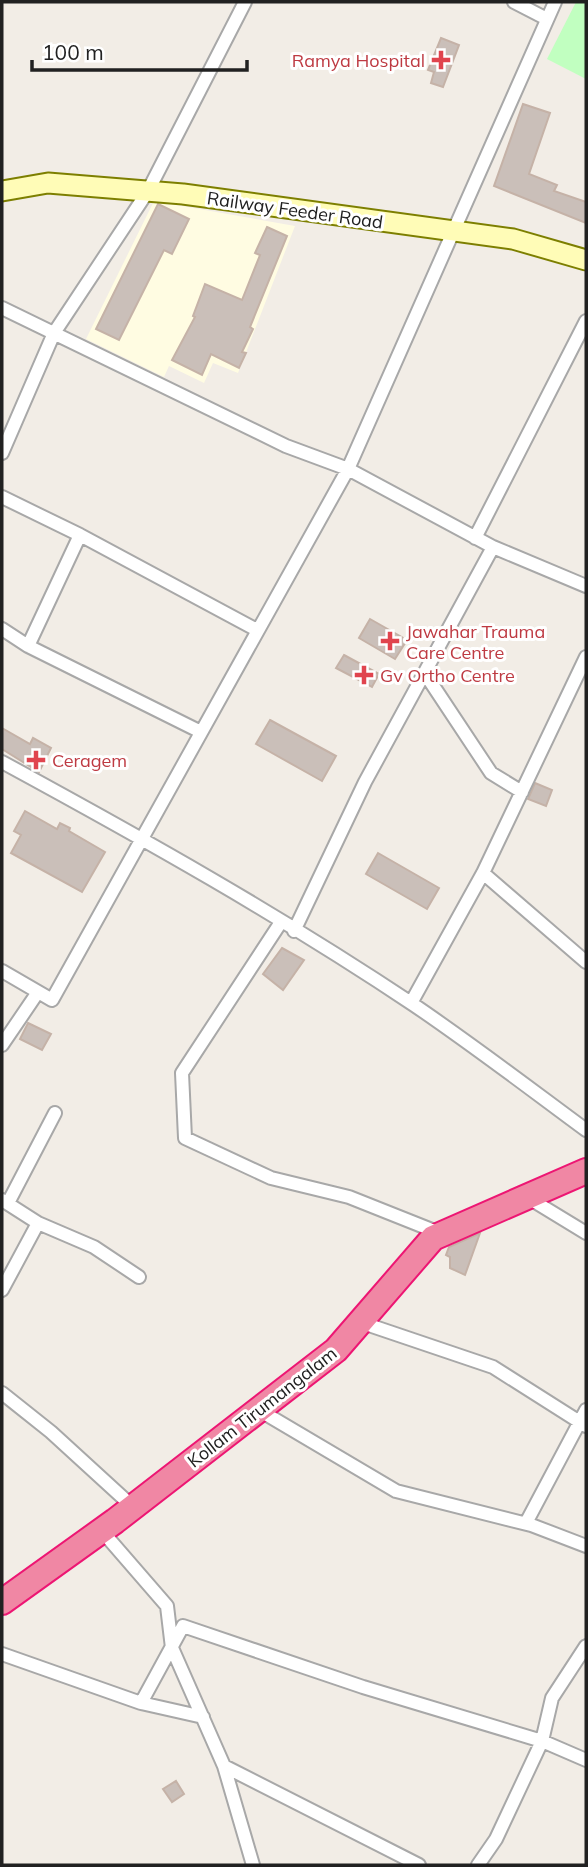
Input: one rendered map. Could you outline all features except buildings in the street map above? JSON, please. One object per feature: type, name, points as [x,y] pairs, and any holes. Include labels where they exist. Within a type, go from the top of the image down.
[{"type":"highway","name":"Kollam Tirumangalam","points":[[2,1602],[102,1531],[336,1350],[433,1238],[586,1171]]},
{"type":"street","points":[[2,453],[54,333],[148,191],[245,2]]},
{"type":"street","points":[[514,2],[547,19]]},
{"type":"street","points":[[2,971],[52,1000],[348,469],[555,2]]},
{"type":"street","name":"Railway Feeder Road","points":[[2,191],[48,183],[148,191],[513,239],[586,260]]},
{"type":"street","points":[[2,308],[286,446],[348,469],[493,547],[586,586]]},
{"type":"street","points":[[475,538],[586,321]]},
{"type":"street","points":[[2,497],[80,535],[257,630]]},
{"type":"street","points":[[28,646],[80,535]]},
{"type":"street","points":[[294,931],[365,782],[426,675],[493,547]]},
{"type":"street","points":[[2,629],[28,646],[201,732]]},
{"type":"street","points":[[411,1003],[483,873],[586,657]]},
{"type":"street","points":[[426,675],[491,772],[522,792]]},
{"type":"street","points":[[2,762],[142,838],[411,1003],[586,1130]]},
{"type":"street","points":[[483,873],[586,962]]},
{"type":"street","points":[[281,922],[182,1073],[185,1138],[271,1178],[336,1192],[442,1234]]},
{"type":"street","points":[[2,1045],[38,992]]},
{"type":"street","points":[[55,1113],[5,1201],[38,1223],[94,1247],[139,1277]]},
{"type":"street","points":[[526,1197],[586,1233]]},
{"type":"street","points":[[2,1290],[38,1223]]},
{"type":"street","points":[[360,1322],[493,1367],[584,1419],[526,1523],[531,1525]]},
{"type":"street","points":[[2,1393],[51,1432],[132,1507]]},
{"type":"street","points":[[259,1410],[396,1491],[531,1525],[586,1546]]},
{"type":"street","points":[[102,1531],[167,1606],[172,1648],[224,1766],[253,1865]]},
{"type":"street","points":[[141,1703],[183,1626],[363,1687],[542,1741],[586,1760]]},
{"type":"street","points":[[478,1865],[496,1839],[542,1741],[552,1698],[586,1646]]},
{"type":"street","points":[[2,1654],[141,1703],[203,1717]]},
{"type":"street","points":[[224,1766],[419,1865]]},
{"type":"shaded area","points":[[154,201],[295,226],[238,373],[213,363],[204,383],[169,366],[164,377],[86,339]]},
{"type":"green space","points":[[576,2],[586,2],[586,79],[547,59]]},
{"type":"place","name":"Ramya Hospital","points":[[441,60]]},
{"type":"place","name":"Jawahar Trauma Care Centre","points":[[390,641]]},
{"type":"place","name":"Gv Ortho Centre","points":[[364,675]]},
{"type":"place","name":"Ceragem","points":[[36,760]]}]
